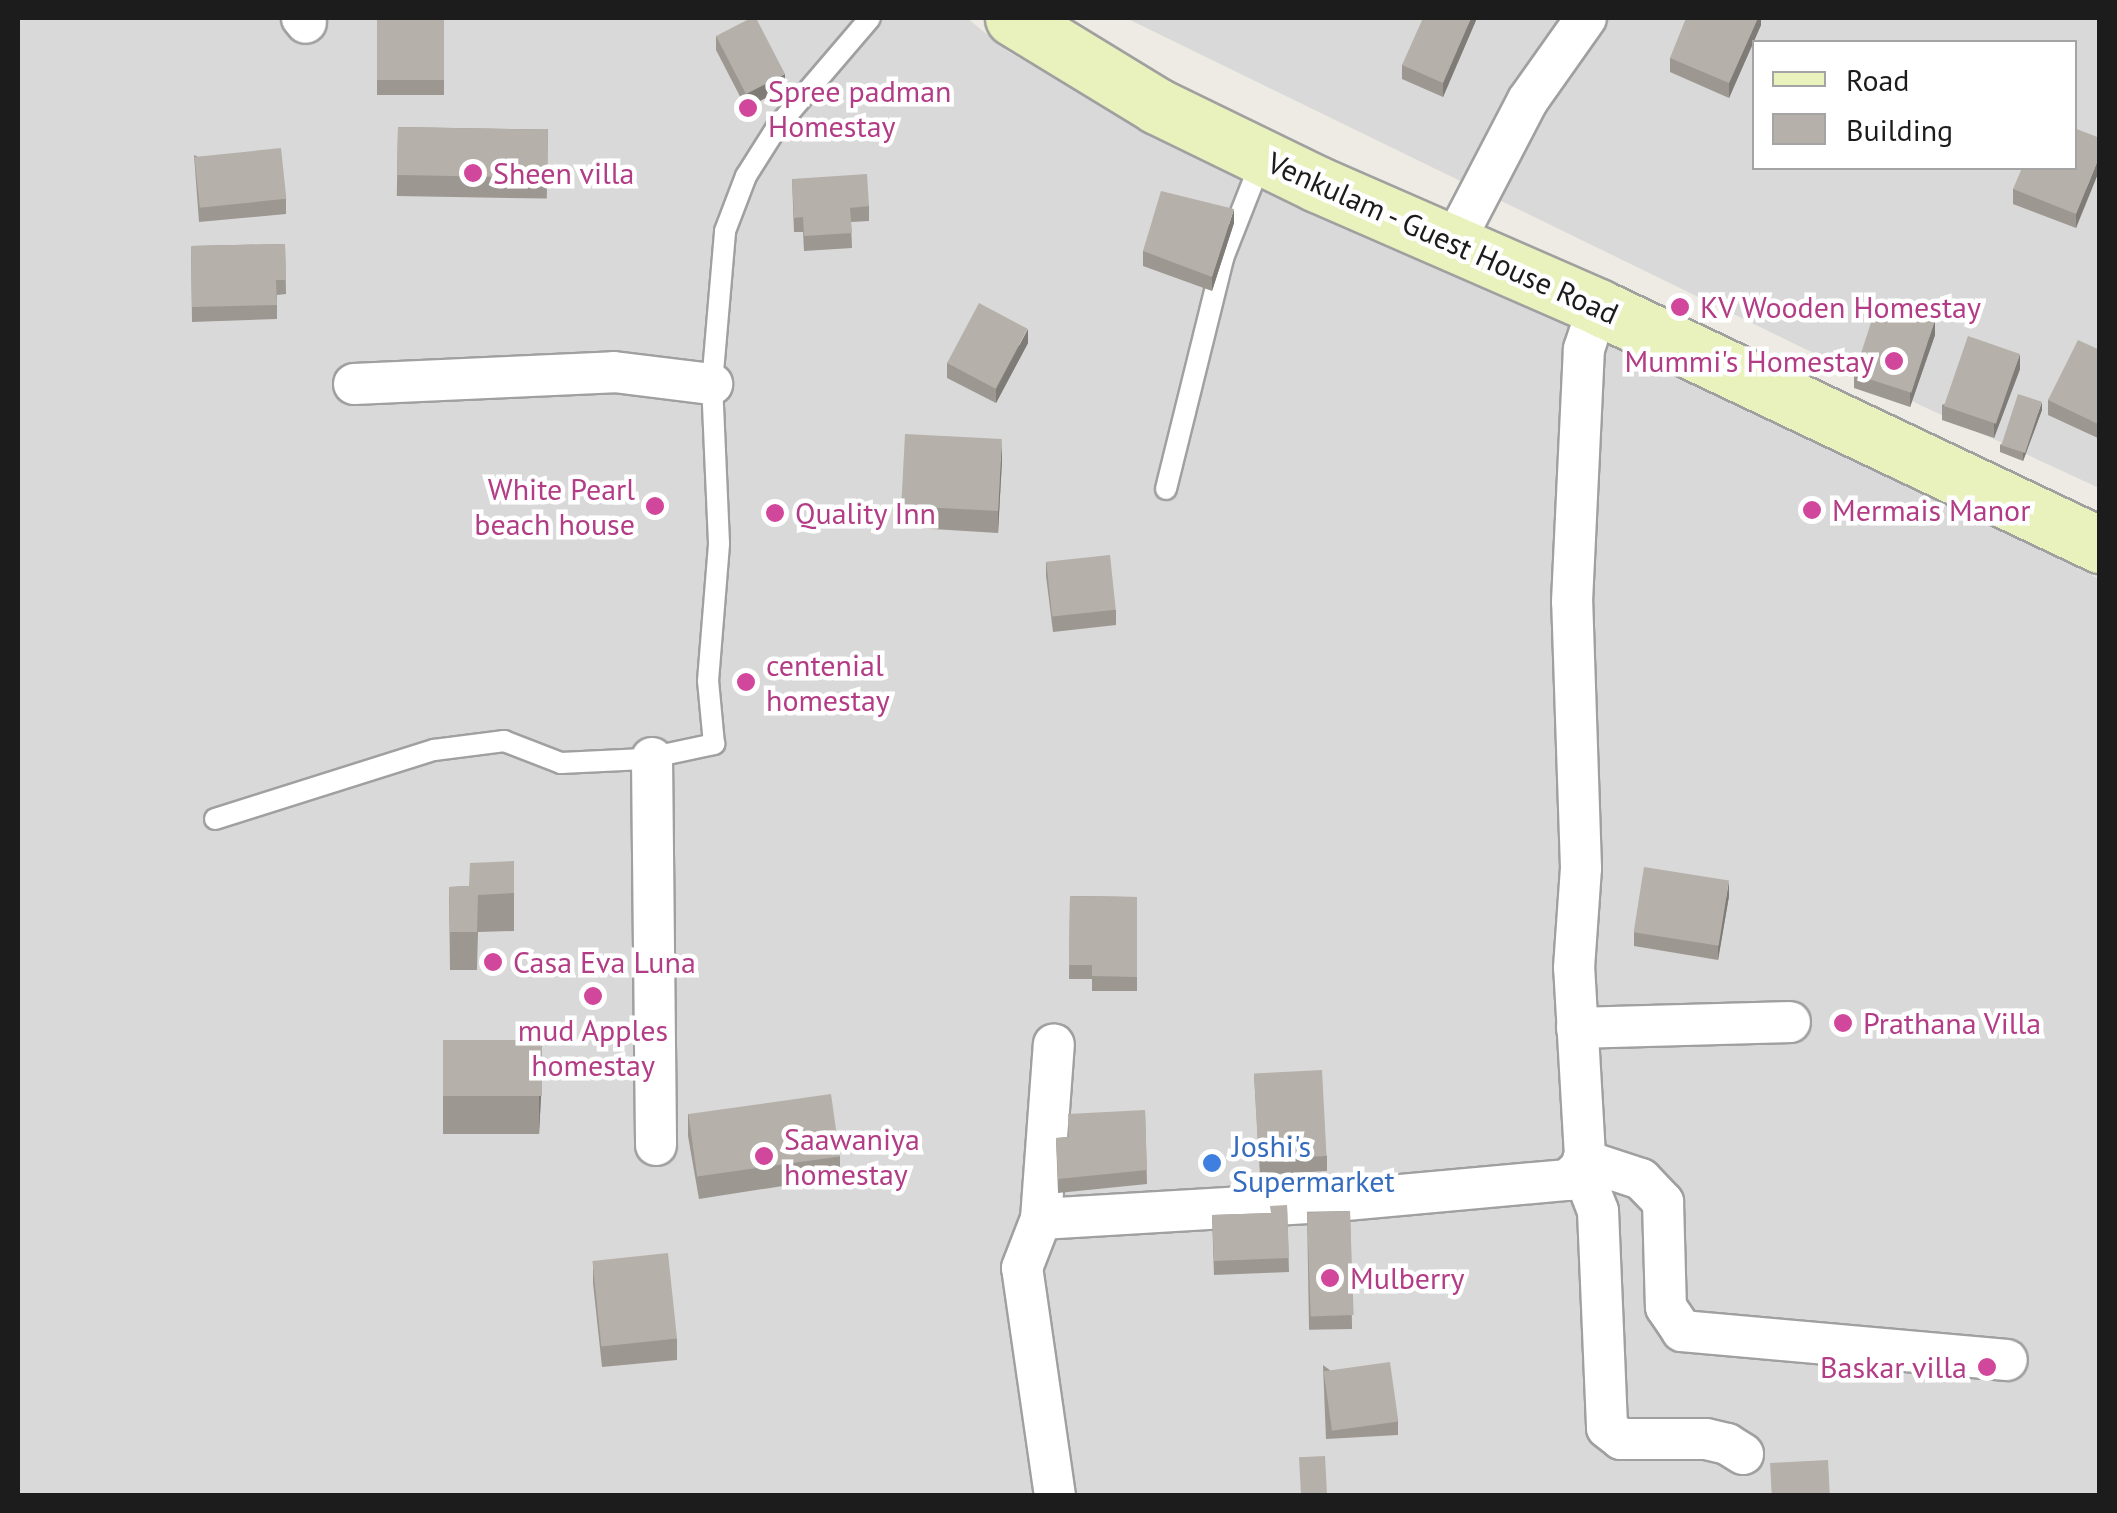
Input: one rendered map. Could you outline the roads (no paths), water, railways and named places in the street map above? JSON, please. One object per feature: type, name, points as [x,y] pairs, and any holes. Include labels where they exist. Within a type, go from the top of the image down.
[{"type":"main road","name":"Venkulam - Guest House Road","points":[[1012,18],[1157,106],[1263,158],[1598,307],[2100,545]]},
{"type":"street","points":[[1453,244],[1528,100],[1586,18]]},
{"type":"street","points":[[1598,307],[1584,349],[1572,602],[1580,868],[1574,968],[1582,1164],[1598,1212],[1607,1428],[1621,1439],[1706,1439],[1728,1444],[1743,1454]]},
{"type":"street","points":[[354,384],[614,372],[712,384]]},
{"type":"street","points":[[652,758],[656,1145]]},
{"type":"street","points":[[1577,1028],[1790,1022]]},
{"type":"street","points":[[1054,1044],[1041,1219],[1022,1268],[1055,1496]]},
{"type":"street","points":[[1041,1219],[1324,1202],[1568,1180],[1582,1164]]},
{"type":"street","points":[[1582,1164],[1641,1178],[1662,1202],[1666,1307],[1682,1331],[2007,1360]]},
{"type":"lane","points":[[215,819],[434,750],[504,741],[560,762],[652,758],[714,744],[708,680],[718,542],[712,384],[725,231],[746,176],[777,127],[870,18]]},
{"type":"lane","points":[[1166,488],[1223,258],[1263,158]]},
{"type":"place","name":"Spree padman Homestay","points":[[748,108]]},
{"type":"place","name":"Sheen villa","points":[[473,173]]},
{"type":"place","name":"KV Wooden Homestay","points":[[1680,307]]},
{"type":"place","name":"Mummi's Homestay","points":[[1894,361]]},
{"type":"place","name":"White Pearl beach house","points":[[655,506]]},
{"type":"place","name":"Mermais Manor","points":[[1812,510]]},
{"type":"place","name":"Quality Inn","points":[[775,513]]},
{"type":"place","name":"centenial homestay","points":[[746,682]]},
{"type":"place","name":"Casa Eva Luna","points":[[493,962]]},
{"type":"place","name":"mud Apples homestay","points":[[593,996]]},
{"type":"place","name":"Prathana Villa","points":[[1843,1023]]},
{"type":"place","name":"Saawaniya homestay","points":[[764,1156]]},
{"type":"place","name":"Joshi's Supermarket","points":[[1212,1163]]},
{"type":"place","name":"Mulberry","points":[[1330,1278]]},
{"type":"place","name":"Baskar villa","points":[[1987,1367]]}]
